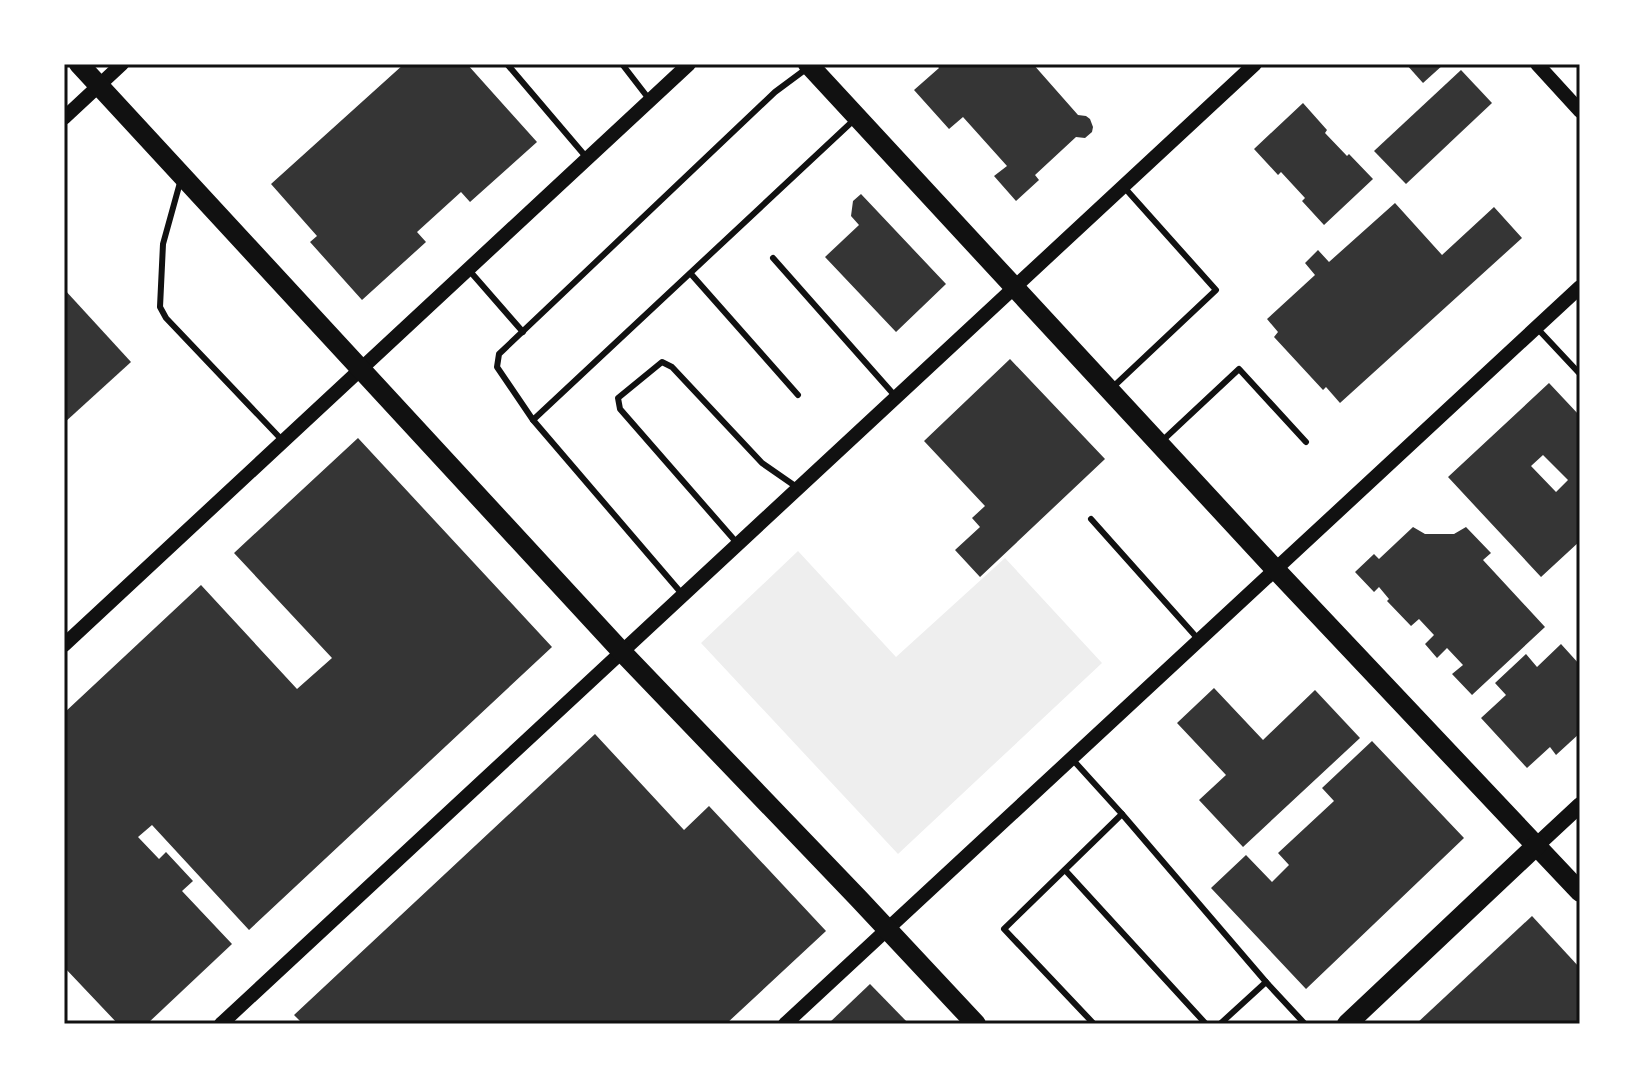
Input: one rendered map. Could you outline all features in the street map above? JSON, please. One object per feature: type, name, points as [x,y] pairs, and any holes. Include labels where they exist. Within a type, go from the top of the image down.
[{"type":"main road","points":[[79,64],[622,652],[976,1024]]},
{"type":"main road","points":[[810,65],[1275,569],[1580,892]]},
{"type":"main road","points":[[1347,1024],[1580,805]]},
{"type":"street","points":[[64,118],[122,64]]},
{"type":"street","points":[[64,645],[689,64]]},
{"type":"street","points":[[221,1024],[1255,64]]},
{"type":"street","points":[[1537,64],[1580,111]]},
{"type":"street","points":[[785,1024],[1580,287]]},
{"type":"lane","points":[[507,64],[587,158]]},
{"type":"lane","points":[[622,64],[650,100]]},
{"type":"lane","points":[[683,595],[533,420],[497,367],[499,354],[775,92],[810,65]]},
{"type":"lane","points":[[533,420],[857,117]]},
{"type":"lane","points":[[182,176],[163,244],[160,307],[166,318],[284,441]]},
{"type":"lane","points":[[1109,390],[1216,290],[1123,186]]},
{"type":"lane","points":[[773,258],[896,397]]},
{"type":"lane","points":[[468,269],[523,332]]},
{"type":"lane","points":[[691,274],[798,395]]},
{"type":"lane","points":[[1536,327],[1580,374]]},
{"type":"lane","points":[[738,544],[620,409],[618,398],[662,362],[672,367],[762,463],[798,488]]},
{"type":"lane","points":[[1159,444],[1239,369],[1306,442]]},
{"type":"lane","points":[[1091,519],[1199,640]]},
{"type":"lane","points":[[1072,758],[1305,1024]]},
{"type":"lane","points":[[1094,1024],[1004,929],[1122,814]]},
{"type":"lane","points":[[1065,870],[1206,1024]]},
{"type":"lane","points":[[1220,1024],[1266,982]]},
{"type":"shaded area","points":[[798,551],[896,657],[1005,558],[1102,663],[898,854],[701,643]]},
{"type":"building","points":[[404,64],[467,64],[537,142],[470,202],[461,192],[417,232],[426,242],[362,300],[310,242],[317,236],[271,184]]},
{"type":"building","points":[[936,64],[1033,64],[1078,115],[1090,119],[1092,132],[1085,138],[1076,137],[1035,175],[1039,180],[1016,201],[994,176],[1007,166],[963,117],[949,129],[914,90],[939,68]]},
{"type":"building","points":[[1406,64],[1444,64],[1423,83]]},
{"type":"building","points":[[1461,70],[1492,103],[1406,184],[1374,151]]},
{"type":"building","points":[[1303,103],[1327,130],[1325,133],[1373,179],[1324,225],[1302,201],[1305,198],[1254,149]]},
{"type":"building","points":[[861,194],[946,284],[896,332],[825,257],[859,225],[851,216],[853,201]]},
{"type":"building","points":[[1395,203],[1442,255],[1494,207],[1522,238],[1340,403],[1326,387],[1323,390],[1274,337],[1278,332],[1267,319],[1315,275],[1305,263],[1318,250],[1329,262]]},
{"type":"building","points":[[64,289],[131,362],[64,423]]},
{"type":"building","points":[[1010,359],[1105,459],[980,577],[955,550],[980,527],[972,518],[985,506],[924,441]]},
{"type":"building","points":[[1549,383],[1580,416],[1580,541],[1541,577],[1448,477]],"holes":[[[1543,455],[1568,480],[1556,492],[1531,466]]]},
{"type":"building","points":[[358,438],[552,647],[249,930],[152,825],[138,837],[159,859],[166,852],[193,881],[182,891],[232,944],[147,1024],[118,1024],[64,967],[64,713],[201,585],[297,689],[332,658],[234,553]]},
{"type":"building","points":[[1413,527],[1425,534],[1454,534],[1466,527],[1491,553],[1483,560],[1545,627],[1472,695],[1452,674],[1463,665],[1447,648],[1437,658],[1425,644],[1434,635],[1419,619],[1411,626],[1387,601],[1389,599],[1379,587],[1374,592],[1355,572],[1374,554],[1379,559]]},
{"type":"building","points":[[1561,644],[1580,665],[1580,733],[1556,755],[1550,747],[1527,768],[1481,718],[1506,695],[1495,683],[1526,654],[1537,667]]},
{"type":"building","points":[[1214,688],[1263,740],[1315,690],[1360,738],[1243,847],[1199,800],[1226,775],[1177,723]]},
{"type":"building","points":[[595,734],[684,830],[709,806],[826,931],[726,1024],[303,1024],[294,1015]]},
{"type":"building","points":[[1372,741],[1464,838],[1306,989],[1211,888],[1246,855],[1272,882],[1289,865],[1278,853],[1334,801],[1322,788]]},
{"type":"building","points":[[1532,916],[1580,968],[1580,1024],[1416,1024]]},
{"type":"building","points":[[870,984],[909,1024],[828,1024]]}]
